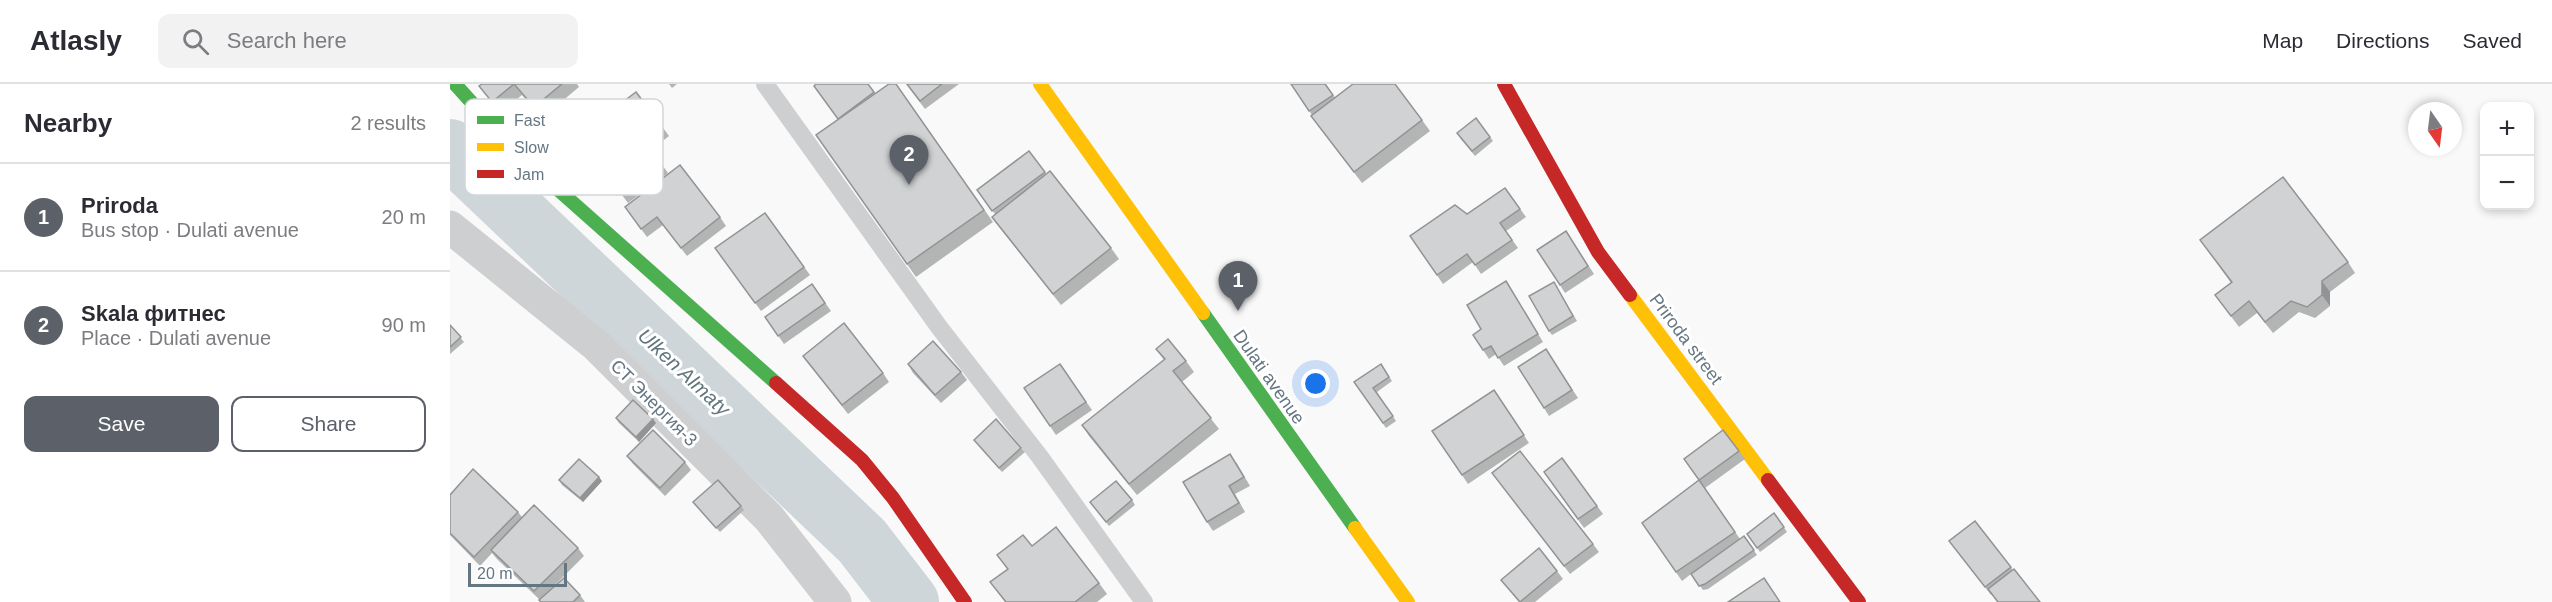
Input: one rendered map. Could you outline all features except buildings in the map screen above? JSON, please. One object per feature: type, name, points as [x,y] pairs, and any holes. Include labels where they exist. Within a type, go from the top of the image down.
[{"type":"street","points":[[455,84],[468,99]]},
{"type":"street","name":"Dulati avenue","points":[[1040,84],[1408,602]]},
{"type":"street","name":"Priroda street","points":[[1503,84],[1527,120],[1599,252],[1858,602]]},
{"type":"street","points":[[564,195],[862,460],[892,498],[965,602]]},
{"type":"street","name":"СТ Энергия-3","points":[[450,226],[597,346],[769,518],[835,602]]},
{"type":"lane","points":[[765,84],[939,327],[1040,457],[1144,602]]},
{"type":"waterway","name":"Ulken Almaty","points":[[450,149],[465,163]]},
{"type":"waterway","name":"Ulken Almaty","points":[[498,195],[862,541],[909,602]]},
{"type":"traffic: fast","points":[[455,84],[468,99]]},
{"type":"traffic: fast","points":[[564,195],[776,383]]},
{"type":"traffic: fast","points":[[1203,313],[1355,528]]},
{"type":"traffic: slow","points":[[1040,84],[1203,313]]},
{"type":"traffic: slow","points":[[1630,295],[1768,480]]},
{"type":"traffic: slow","points":[[1355,528],[1408,602]]},
{"type":"traffic: jam","points":[[1504,84],[1598,252],[1630,295]]},
{"type":"traffic: jam","points":[[776,383],[862,460],[893,498],[965,602]]},
{"type":"traffic: jam","points":[[1768,480],[1859,602]]},
{"type":"place","name":"Skala фитнес","points":[[909,185]]},
{"type":"place","name":"Priroda","points":[[1238,311]]}]
